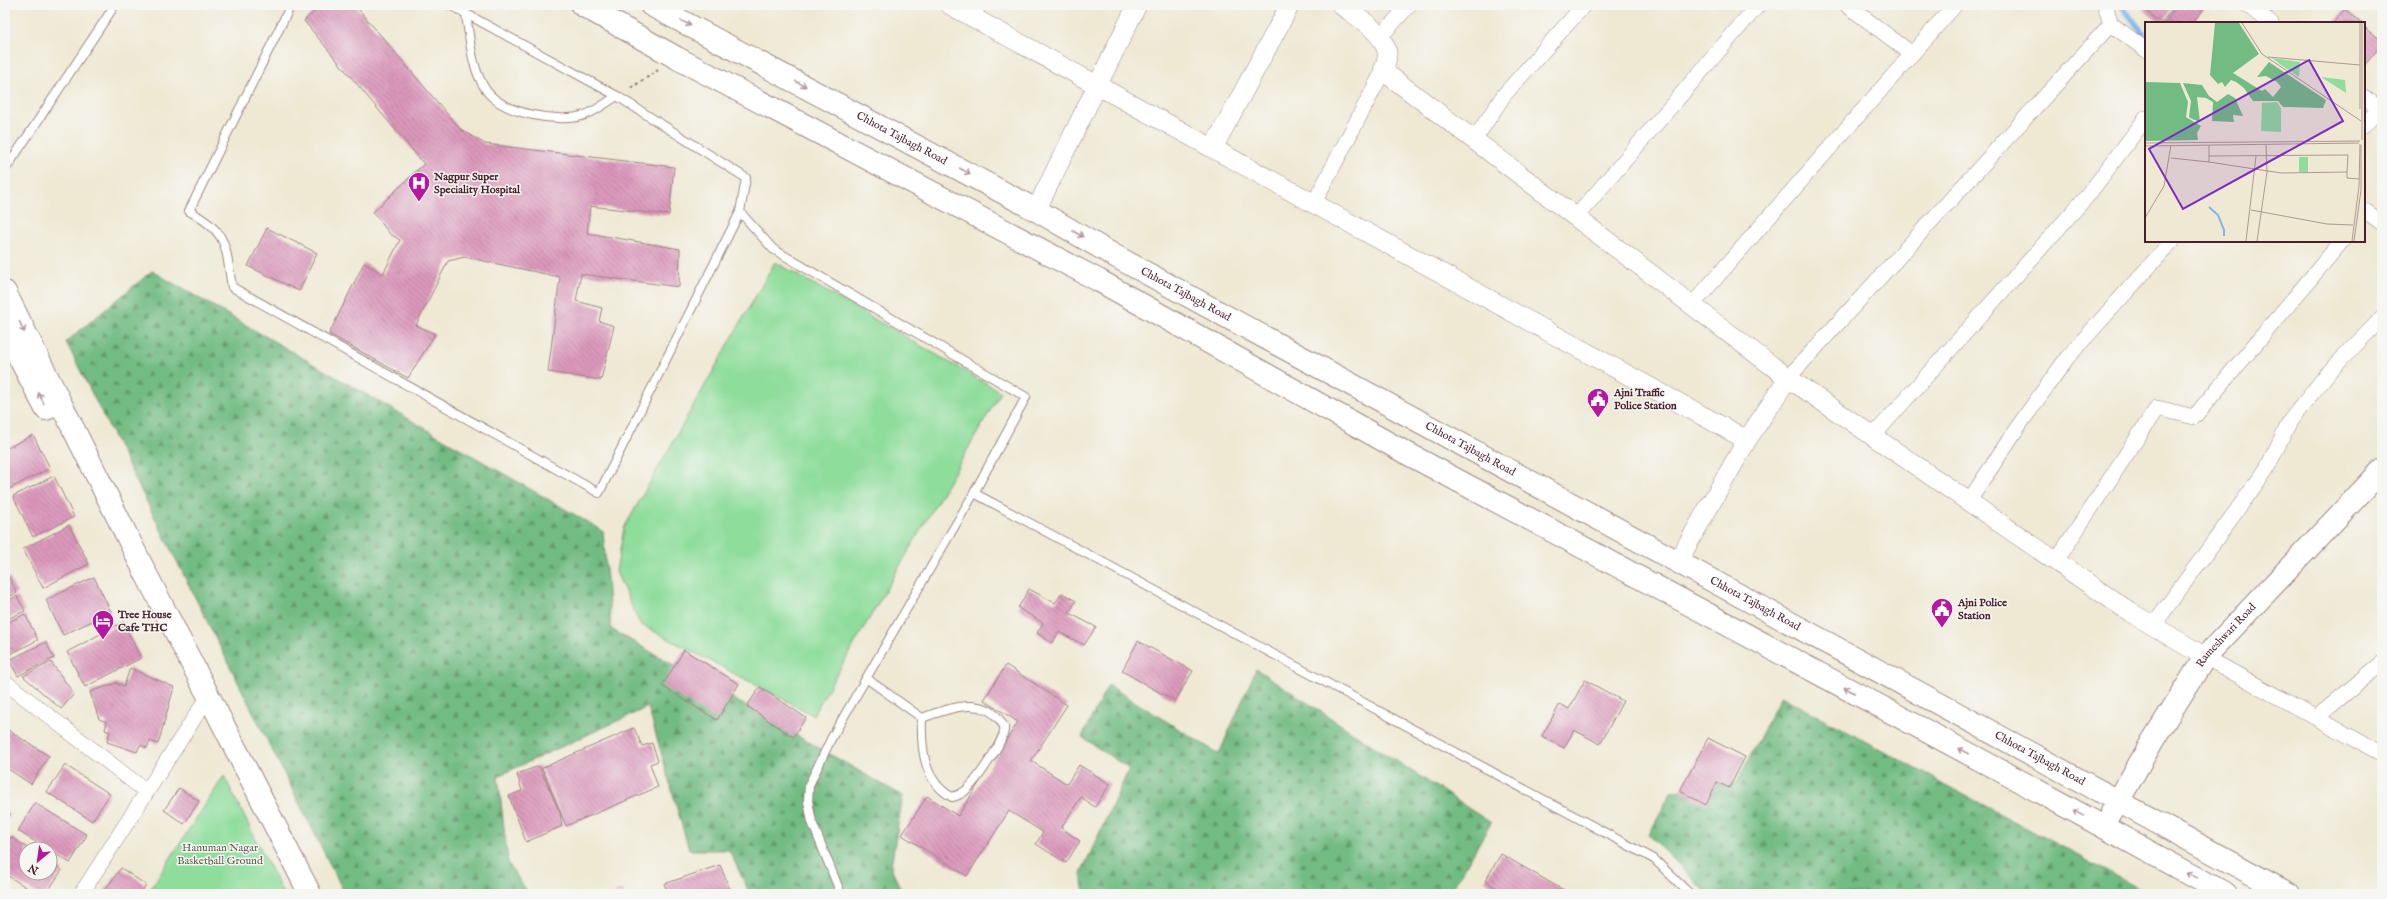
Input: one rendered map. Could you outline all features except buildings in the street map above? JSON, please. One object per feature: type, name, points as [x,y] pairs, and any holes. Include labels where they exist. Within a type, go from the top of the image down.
[{"type":"main road","points":[[582,5],[678,58],[1021,239],[1397,448],[2105,827],[2226,894]]},
{"type":"main road","name":"Chhota Tajbagh Road","points":[[651,5],[1036,210],[1115,256],[2289,894]]},
{"type":"main road","points":[[1021,239],[1036,210]]},
{"type":"main road","points":[[5,292],[146,574],[310,894]]},
{"type":"main road","points":[[5,330],[202,706],[295,894]]},
{"type":"main road","name":"Rameshwari Road","points":[[2105,827],[2118,800],[2205,657],[2382,470]]},
{"type":"street","points":[[950,5],[976,11],[1098,85],[1747,440]]},
{"type":"street","points":[[1036,210],[1137,5]]},
{"type":"street","points":[[1213,148],[1290,5]]},
{"type":"street","points":[[1314,203],[1384,71],[1387,53],[1375,30],[1341,5]]},
{"type":"street","points":[[1380,37],[1409,5]]},
{"type":"street","points":[[1474,140],[1504,95],[1584,5]]},
{"type":"street","points":[[1576,217],[1758,5]]},
{"type":"street","points":[[1847,5],[1912,54]]},
{"type":"street","points":[[1692,305],[1955,5]]},
{"type":"street","points":[[2105,5],[2111,24],[2145,49]]},
{"type":"street","points":[[2248,5],[2270,22]]},
{"type":"street","points":[[1678,562],[1747,440],[1788,378],[2111,24]]},
{"type":"street","points":[[1384,71],[1788,378],[1968,502],[2153,626],[2205,657],[2382,754]]},
{"type":"street","points":[[2365,98],[2381,107],[2365,125]]},
{"type":"street","points":[[1873,436],[2088,195],[2145,119]]},
{"type":"street","points":[[2365,213],[2382,223]]},
{"type":"street","points":[[1968,502],[2017,428],[2067,358],[2171,242]]},
{"type":"street","points":[[2056,561],[2157,408],[2194,417],[2341,242]]},
{"type":"street","points":[[2153,626],[2266,470],[2290,421],[2328,373],[2382,318]]},
{"type":"street","points":[[2316,718],[2382,663]]},
{"type":"street","points":[[5,682],[147,792]]},
{"type":"street","points":[[81,894],[202,706]]},
{"type":"lane","points":[[5,170],[115,5]]},
{"type":"lane","points":[[291,5],[189,211],[208,221],[222,236],[232,287],[599,493],[740,212],[746,178],[617,96],[450,5]]},
{"type":"lane","points":[[466,14],[472,54],[486,91],[511,109],[556,119],[585,115],[617,96]]},
{"type":"lane","points":[[740,212],[773,248],[1026,397],[974,493],[832,737],[809,785],[808,801],[812,822],[841,894]]},
{"type":"lane","points":[[974,493],[1654,859],[1690,894]]},
{"type":"lane","points":[[866,678],[922,718]]},
{"type":"lane","points":[[969,706],[982,708],[995,714],[1004,726],[1004,734],[990,759],[967,790],[958,796],[952,797],[940,791],[933,782],[927,768],[923,744],[922,718],[942,710],[969,706]]},
{"type":"path","points":[[617,96],[678,58]]},
{"type":"green space","points":[[775,262],[1001,392],[813,715],[640,624],[616,572],[624,528]]},
{"type":"green space","points":[[152,271],[603,531],[611,629],[903,796],[891,866],[902,894],[750,894],[729,850],[689,850],[648,707],[498,776],[508,863],[529,894],[345,894],[66,342]]},
{"type":"green space","points":[[1256,669],[1491,823],[1449,894],[1084,894],[1081,873],[1129,769],[1082,737],[1108,685],[1219,754]]},
{"type":"green space","points":[[1781,696],[2149,894],[1708,894],[1649,835],[1671,792],[1717,782],[1737,782]]},
{"type":"green space","name":"Hanuman Nagar Basketball Ground","points":[[224,776],[283,894],[147,894]]},
{"type":"waterway","points":[[2121,5],[2143,33]]},
{"type":"place","name":"Nagpur Super Speciality Hospital","points":[[419,202]]},
{"type":"place","name":"Ajni Traffic Police Station","points":[[1598,418]]},
{"type":"place","name":"Ajni Police Station","points":[[1942,628]]},
{"type":"place","name":"Tree House Cafe THC","points":[[103,640]]}]
